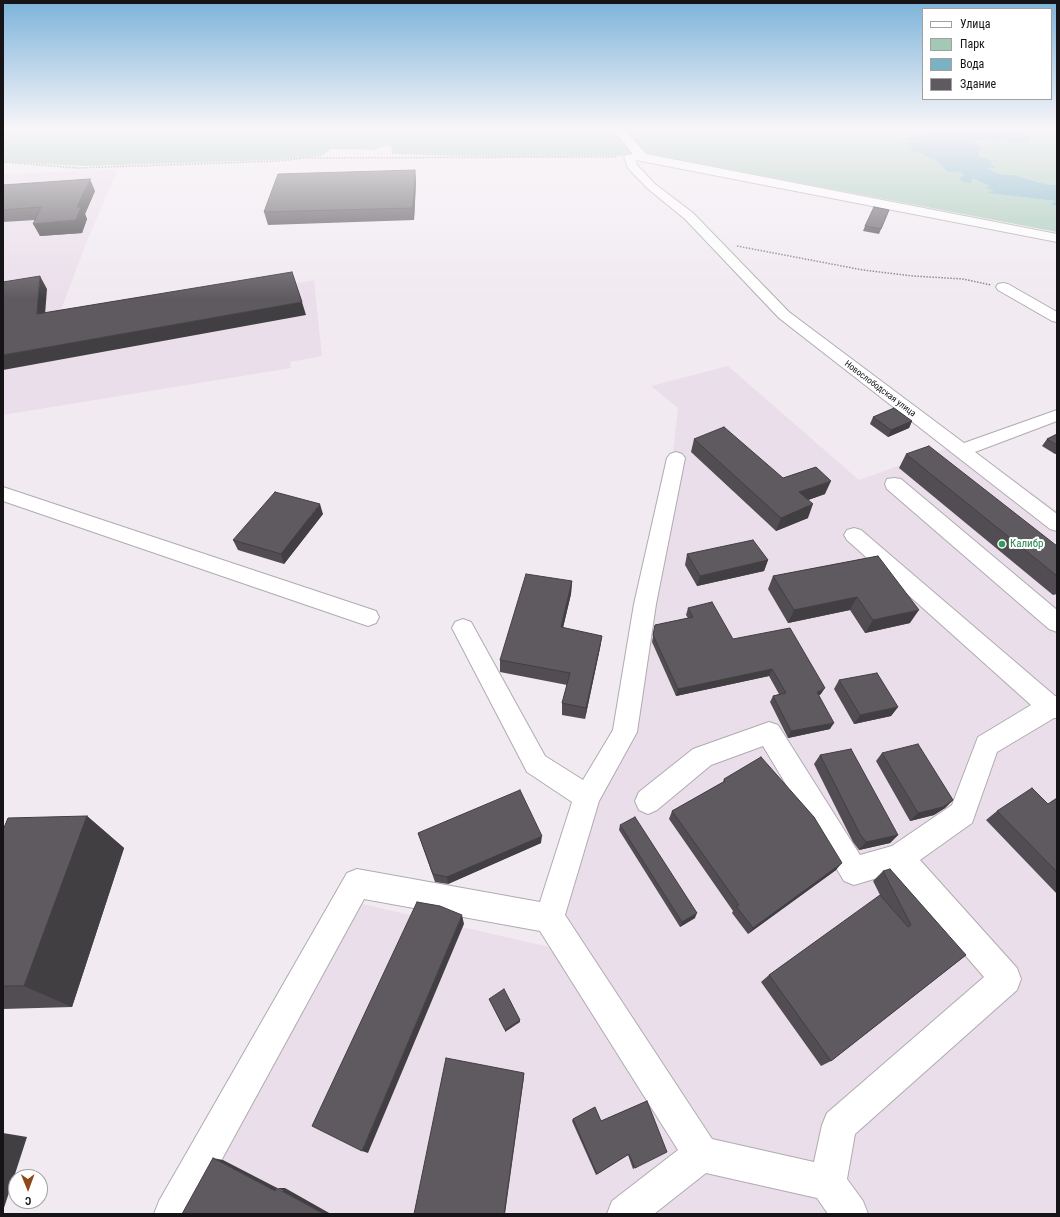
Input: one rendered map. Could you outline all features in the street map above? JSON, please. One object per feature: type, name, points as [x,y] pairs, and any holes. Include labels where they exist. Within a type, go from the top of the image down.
[{"type":"street","name":"Новослободская улица","points":[[651,186],[689,216],[784,315],[1057,524]]},
{"type":"street","points":[[786,186],[1057,238]]},
{"type":"street","points":[[1003,287],[1057,318]]},
{"type":"street","points":[[961,451],[1057,415]]},
{"type":"street","points":[[549,918],[587,797],[625,732],[645,604],[676,458]]},
{"type":"street","points":[[894,484],[1057,622]]},
{"type":"street","points":[[3,494],[368,617]]},
{"type":"street","points":[[648,800],[702,757],[769,733],[854,871],[899,858],[962,814],[987,746],[1053,707],[854,535]]},
{"type":"street","points":[[463,628],[536,764],[587,797]]},
{"type":"street","points":[[828,1183],[839,1125],[1006,979],[899,858]]},
{"type":"street","points":[[172,1214],[357,883],[549,918],[701,1154],[828,1183],[850,1214]]},
{"type":"street","points":[[625,1214],[701,1154]]},
{"type":"path","points":[[713,241],[863,270],[912,276],[963,279],[1003,287]]},
{"type":"shaded area","points":[[3,186],[111,186],[87,241],[56,323],[314,280],[322,356],[290,362],[291,368],[3,415]]},
{"type":"shaded area","points":[[728,366],[859,480],[963,443],[1057,511],[1057,1214],[186,1214],[358,903],[549,947],[658,582],[678,408],[651,386]]},
{"type":"green space","points":[[815,186],[991,186],[995,190],[988,193],[1056,201],[1052,205],[1057,206],[1057,232]]},
{"type":"water","points":[[990,186],[1057,186],[1057,206],[1051,205],[1055,201],[987,193],[994,190],[986,188]]},
{"type":"building","points":[[3,186],[87,186],[77,207],[81,207],[76,220],[33,224],[41,207],[3,210]]},
{"type":"building","points":[[274,186],[414,186],[413,208],[264,212]]},
{"type":"building","points":[[874,207],[889,210],[881,229],[865,226]]},
{"type":"building","points":[[292,272],[302,302],[3,355],[3,282],[40,276],[37,314]]},
{"type":"building","points":[[894,408],[912,421],[891,430],[873,417]]},
{"type":"building","points":[[724,427],[783,478],[816,467],[831,481],[799,492],[813,504],[781,518],[694,439]]},
{"type":"building","points":[[1057,434],[1057,445],[1047,439]]},
{"type":"building","points":[[929,446],[1057,546],[1057,576],[906,454]]},
{"type":"building","points":[[275,492],[320,504],[281,554],[233,540]]},
{"type":"building","points":[[753,540],[768,560],[700,576],[687,554]]},
{"type":"building","points":[[878,556],[919,610],[873,620],[857,597],[794,610],[773,576]]},
{"type":"building","points":[[526,574],[572,581],[561,627],[602,636],[586,708],[562,703],[570,673],[500,660]]},
{"type":"building","points":[[712,602],[733,639],[790,628],[825,688],[817,692],[834,723],[791,731],[773,696],[786,693],[772,669],[678,689],[653,635],[655,625],[693,617],[688,608]]},
{"type":"building","points":[[877,673],[898,707],[860,715],[839,680]]},
{"type":"building","points":[[918,744],[953,800],[943,807],[918,813],[882,753]]},
{"type":"building","points":[[851,749],[898,835],[866,842],[860,834],[820,755]]},
{"type":"building","points":[[761,757],[814,817],[842,863],[753,928],[736,906],[739,905],[672,811],[725,781],[724,779]]},
{"type":"building","points":[[1032,788],[1048,804],[1057,798],[1057,872],[997,811]]},
{"type":"building","points":[[520,790],[542,836],[447,877],[433,874],[418,833]]},
{"type":"building","points":[[87,816],[24,986],[3,986],[3,830],[8,818]]},
{"type":"building","points":[[635,817],[697,913],[682,922],[620,825]]},
{"type":"building","points":[[890,869],[966,955],[831,1061],[769,975],[880,895],[908,927],[911,925],[883,871]]},
{"type":"building","points":[[417,902],[440,906],[462,915],[362,1151],[312,1126]]},
{"type":"building","points":[[504,989],[520,1020],[505,1030],[489,999]]},
{"type":"building","points":[[446,1058],[524,1073],[504,1214],[414,1214]]},
{"type":"building","points":[[647,1101],[667,1152],[635,1168],[629,1154],[597,1174],[573,1119],[595,1107],[601,1121]]},
{"type":"building","points":[[213,1158],[275,1191],[276,1188],[324,1214],[182,1214]]},
{"type":"place","name":"Калибр","points":[[1002,544]]}]
